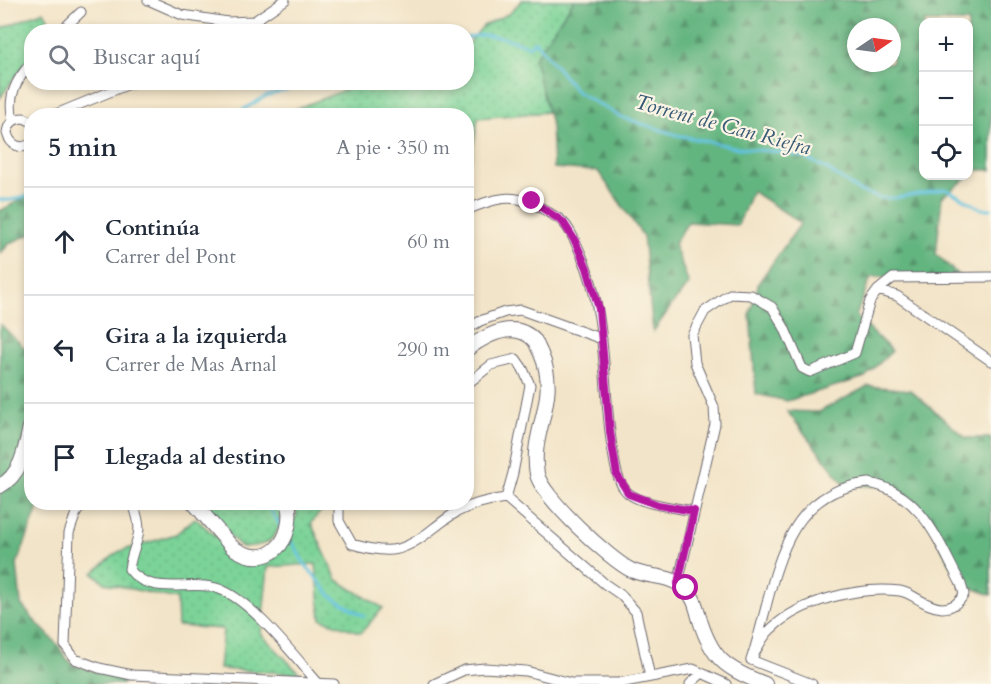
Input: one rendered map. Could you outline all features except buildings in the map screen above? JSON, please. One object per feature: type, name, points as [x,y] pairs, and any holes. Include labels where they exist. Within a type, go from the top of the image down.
[{"type":"main road","points":[[474,344],[498,331],[521,331],[536,342],[545,364],[549,393],[536,452],[537,475],[548,496],[618,563],[634,572],[656,575],[678,583],[691,594],[709,645],[716,656],[757,683]]},
{"type":"main road","points":[[0,486],[16,472],[24,454]]},
{"type":"main road","points":[[200,510],[232,547],[239,552],[261,556],[279,547],[285,538],[290,527],[290,510]]},
{"type":"street","points":[[148,0],[182,15],[228,22],[253,21]]},
{"type":"street","points":[[249,24],[285,0]]},
{"type":"street","points":[[68,24],[81,12]]},
{"type":"street","points":[[24,73],[14,86],[10,100],[13,120],[4,140],[16,146],[24,146]]},
{"type":"street","points":[[71,108],[114,90]]},
{"type":"street","points":[[13,120],[24,118]]},
{"type":"street","points":[[474,207],[491,200],[514,198],[532,201],[563,222],[575,241],[587,268],[599,309],[610,432],[617,475],[629,494],[658,505],[694,511]]},
{"type":"street","points":[[678,583],[715,424],[714,407],[695,363],[692,335],[705,311],[730,294],[751,295],[772,307],[784,327],[802,368],[810,372],[855,353],[870,301],[878,290],[893,278],[991,277]]},
{"type":"street","points":[[878,290],[897,296],[991,361]]},
{"type":"street","points":[[474,325],[505,312],[521,310],[602,339]]},
{"type":"street","points":[[474,379],[491,365],[516,359],[530,385],[506,498]]},
{"type":"street","points":[[752,660],[761,642],[772,628],[800,610],[837,594],[903,591],[922,603],[944,608],[959,602],[964,594],[961,584],[926,518],[908,501],[886,487],[869,483],[852,485],[827,496],[806,512],[787,539],[761,622],[752,660],[757,683]]},
{"type":"street","points":[[474,504],[506,498],[605,584],[621,595],[636,612],[650,677]]},
{"type":"street","points":[[78,510],[69,533],[65,645],[75,659],[99,668],[127,674],[334,684]]},
{"type":"street","points":[[135,510],[139,519],[140,534],[132,552],[129,569],[136,578],[171,588],[205,585],[223,590],[246,604],[319,684]]},
{"type":"street","points":[[339,510],[339,521],[352,544],[375,550],[402,549],[460,510]]},
{"type":"street","points":[[434,684],[464,670],[485,668],[526,671],[571,682],[619,683],[693,669],[727,684],[732,668],[752,660],[812,684]]},
{"type":"street","points":[[690,684],[702,673]]},
{"type":"street","points":[[127,674],[136,684]]},
{"type":"green space","points":[[522,0],[574,0],[534,59],[548,112],[478,118],[474,141],[474,108],[298,108],[344,90],[474,90],[474,37],[483,26],[510,13]]},
{"type":"green space","points":[[574,0],[991,0],[991,170],[978,170],[973,174],[973,18],[919,18],[919,180],[965,180],[942,197],[936,254],[960,277],[871,277],[856,316],[892,351],[865,377],[787,401],[756,394],[750,313],[759,282],[801,223],[752,191],[738,225],[688,222],[674,244],[689,284],[653,332],[643,236],[598,171],[553,168],[551,124],[534,59]]},
{"type":"green space","points":[[44,11],[51,24],[24,24],[24,65],[0,98],[0,29]]},
{"type":"green space","points":[[24,198],[24,237],[10,243],[0,254],[0,211]]},
{"type":"green space","points":[[0,324],[24,347],[24,510],[37,510],[17,564],[21,604],[74,665],[122,679],[123,684],[0,684]]},
{"type":"green space","points":[[868,386],[910,390],[966,438],[991,438],[991,595],[961,584],[926,518],[887,487],[844,484],[787,411],[819,412]]},
{"type":"green space","points":[[206,510],[282,510],[275,535],[267,542],[256,546],[242,547]]},
{"type":"green space","points":[[296,510],[322,510],[311,523],[337,580],[383,608],[361,633],[321,619],[316,564],[268,567],[261,634],[300,674],[219,669],[223,629],[178,626],[177,599],[105,583],[93,573],[118,552],[176,534],[195,518],[245,562],[276,551],[297,515]]},
{"type":"waterway","name":"Torrent de Can Riefra","points":[[474,36],[490,36],[529,46],[535,41],[577,92],[621,117],[677,135],[738,148],[788,153],[803,157],[825,168],[859,191],[880,198],[895,198],[946,189],[982,209],[991,209]]},
{"type":"waterway","name":"Torrent de Can Riefra","points":[[246,108],[266,96],[286,90]]},
{"type":"waterway","name":"Torrent de Can Riefra","points":[[0,200],[24,197]]},
{"type":"waterway","points":[[270,510],[282,528]]},
{"type":"waterway","points":[[292,542],[304,563],[332,597],[364,616]]},
{"type":"route","points":[[532,201],[563,222],[575,241],[587,268],[599,309],[610,432],[617,475],[629,494],[658,505],[694,511],[678,583],[686,588]]}]
